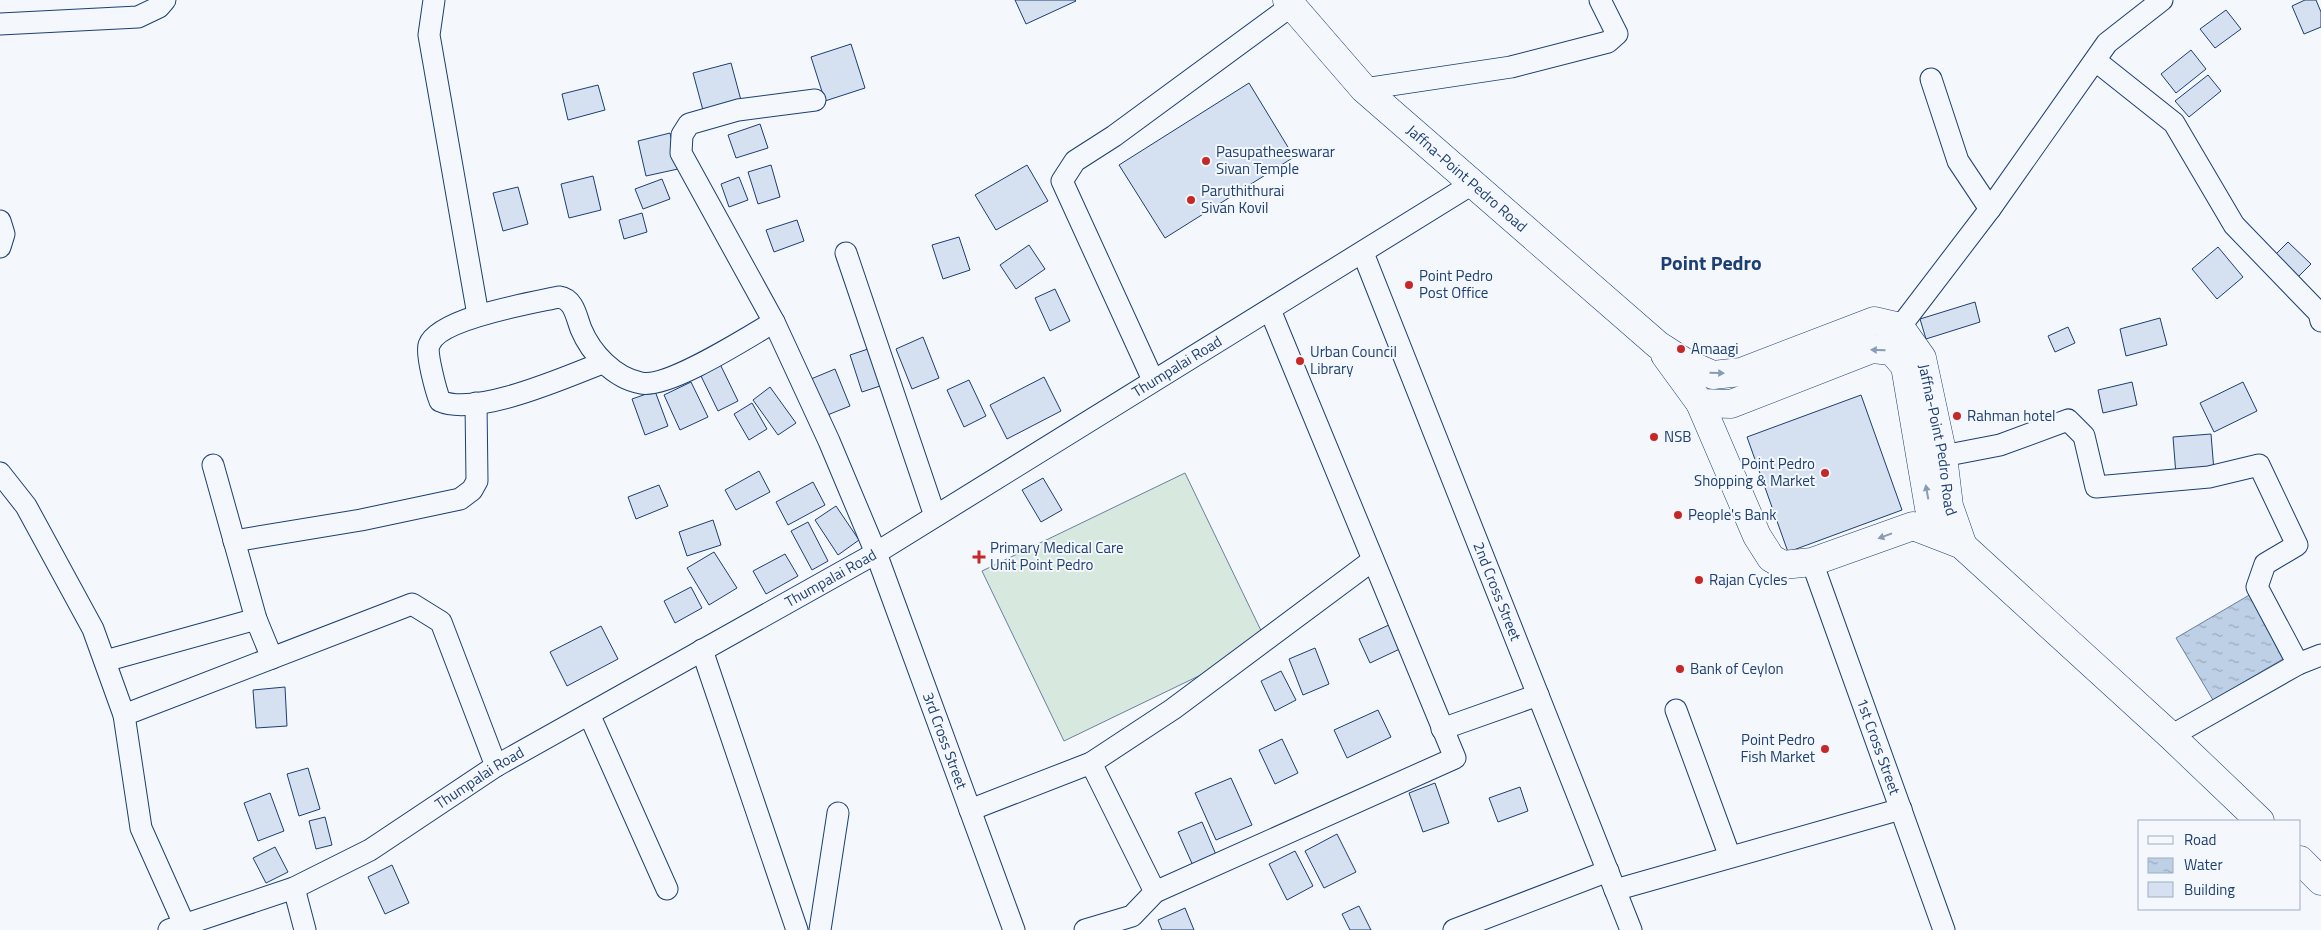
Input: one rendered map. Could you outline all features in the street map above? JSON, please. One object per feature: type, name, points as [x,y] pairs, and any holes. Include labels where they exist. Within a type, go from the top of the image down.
[{"type":"main road","name":"Jaffna-Point Pedro Road","points":[[1289,3],[1364,89],[1658,345],[1686,363],[1713,375],[1741,372],[1874,321],[1900,328],[1922,358],[1942,456],[1949,506],[1963,546]]},
{"type":"main road","name":"Jaffna-Point Pedro Road","points":[[1658,345],[1700,403],[1757,536],[1771,558],[1783,565],[1812,562],[1913,526],[1963,546]]},
{"type":"main road","name":"Jaffna-Point Pedro Road","points":[[1700,403],[1731,404],[1872,349],[1892,351],[1905,366],[1930,508],[1963,546],[2171,736],[2259,820]]},
{"type":"main road","points":[[2301,861],[2321,881]]},
{"type":"street","points":[[0,24],[138,17],[159,7],[164,0]]},
{"type":"street","points":[[434,0],[429,35],[478,315]]},
{"type":"street","points":[[1364,89],[1511,67],[1608,42],[1617,34],[1600,0]]},
{"type":"street","points":[[1153,380],[1062,181],[1075,161],[1114,136],[1289,3]]},
{"type":"street","points":[[1900,328],[1990,209],[2107,43],[2155,3]]},
{"type":"street","points":[[2096,61],[2174,123],[2234,224],[2319,313],[2321,321]]},
{"type":"street","points":[[1931,79],[1958,161],[1990,209]]},
{"type":"street","name":"3rd Cross Street","points":[[815,100],[738,110],[689,124],[682,135],[681,153],[774,322],[876,552],[1014,930]]},
{"type":"street","name":"Thumpalai Road","points":[[176,927],[294,888],[370,850],[496,766],[876,552],[1472,184]]},
{"type":"street","points":[[0,221],[4,234],[0,247]]},
{"type":"street","points":[[846,253],[935,516]]},
{"type":"street","name":"2nd Cross Street","points":[[1362,253],[1631,930]]},
{"type":"street","points":[[602,362],[539,388],[476,403],[450,405],[440,401],[428,347],[432,339],[440,332],[478,315],[559,297],[566,298],[573,306],[583,332],[602,362],[626,378],[642,384],[679,376],[774,322]]},
{"type":"street","points":[[1085,930],[1132,916],[1155,892],[1455,758],[1270,310]]},
{"type":"street","points":[[234,541],[361,520],[460,499],[472,490],[477,481],[476,403]]},
{"type":"street","points":[[1942,456],[2000,445],[2068,420],[2084,436],[2096,487],[2209,477],[2259,464],[2297,544],[2265,564],[2257,587],[2298,664]]},
{"type":"street","points":[[213,465],[256,619],[272,658]]},
{"type":"street","points":[[0,473],[31,515],[93,629],[124,715],[141,828],[176,927]]},
{"type":"street","points":[[970,810],[1091,763],[1173,709],[1373,560]]},
{"type":"street","name":"1st Cross Street","points":[[1812,562],[1944,930]]},
{"type":"street","points":[[124,715],[412,604],[441,622],[496,766]]},
{"type":"street","points":[[105,661],[256,619]]},
{"type":"street","points":[[702,650],[797,930]]},
{"type":"street","points":[[2171,736],[2298,664],[2321,655]]},
{"type":"street","points":[[1442,729],[1538,695]]},
{"type":"street","points":[[1676,710],[1730,858]]},
{"type":"street","points":[[589,714],[667,889]]},
{"type":"street","points":[[1091,763],[1155,892]]},
{"type":"street","points":[[1454,930],[1612,880],[1730,858],[1901,809]]},
{"type":"street","points":[[820,930],[838,813]]},
{"type":"street","points":[[294,888],[306,930]]},
{"type":"shaded area","points":[[1185,473],[1267,643],[1064,741],[982,571]]},
{"type":"water","points":[[2251,594],[2288,656],[2213,700],[2176,638]]},
{"type":"building","points":[[1015,0],[1075,0],[1076,1],[1026,24]]},
{"type":"building","points":[[2305,0],[2316,0],[2321,12],[2321,27],[2304,34],[2292,6]]},
{"type":"building","points":[[2226,10],[2241,29],[2215,48],[2200,29]]},
{"type":"building","points":[[851,44],[865,88],[825,101],[811,57]]},
{"type":"building","points":[[2191,50],[2206,69],[2176,93],[2161,74]]},
{"type":"building","points":[[731,63],[742,104],[704,114],[693,73]]},
{"type":"building","points":[[2208,75],[2221,91],[2189,117],[2175,101]]},
{"type":"building","name":"Pasupatheeswarar Sivan Temple","points":[[1249,83],[1294,157],[1165,238],[1119,165]]},
{"type":"building","points":[[598,85],[605,110],[568,120],[562,94]]},
{"type":"building","points":[[760,124],[768,148],[736,158],[728,135]]},
{"type":"building","points":[[670,133],[678,169],[646,176],[638,141]]},
{"type":"building","points":[[771,165],[780,197],[758,204],[748,172]]},
{"type":"building","points":[[1027,165],[1048,201],[996,230],[975,195]]},
{"type":"building","points":[[593,176],[601,210],[569,218],[561,184]]},
{"type":"building","points":[[739,177],[748,200],[729,207],[721,184]]},
{"type":"building","points":[[662,179],[670,199],[643,209],[635,189]]},
{"type":"building","points":[[518,187],[528,224],[503,231],[493,193]]},
{"type":"building","points":[[642,213],[647,232],[624,239],[619,220]]},
{"type":"building","points":[[797,220],[804,241],[774,252],[766,230]]},
{"type":"building","points":[[959,237],[970,270],[943,279],[932,245]]},
{"type":"building","points":[[2288,242],[2311,264],[2294,281],[2272,258]]},
{"type":"building","points":[[1029,245],[1045,269],[1016,289],[1000,265]]},
{"type":"building","points":[[2218,247],[2243,277],[2217,299],[2192,269]]},
{"type":"building","points":[[1055,289],[1070,321],[1050,331],[1035,298]]},
{"type":"building","points":[[1975,302],[1980,322],[1926,339],[1920,319]]},
{"type":"building","points":[[2160,318],[2167,345],[2126,356],[2120,329]]},
{"type":"building","points":[[2068,327],[2075,343],[2055,352],[2048,336]]},
{"type":"building","points":[[923,337],[939,378],[912,389],[896,349]]},
{"type":"building","points":[[874,347],[886,384],[862,392],[850,355]]},
{"type":"building","points":[[720,364],[738,401],[718,411],[700,374]]},
{"type":"building","points":[[835,369],[850,406],[825,416],[811,379]]},
{"type":"building","points":[[1044,377],[1061,411],[1007,439],[990,405]]},
{"type":"building","points":[[969,380],[986,416],[964,427],[947,390]]},
{"type":"building","points":[[691,382],[708,417],[680,430],[664,395]]},
{"type":"building","points":[[2132,382],[2137,405],[2103,413],[2098,390]]},
{"type":"building","points":[[2243,382],[2257,411],[2214,432],[2200,403]]},
{"type":"building","points":[[770,387],[796,423],[778,435],[753,400]]},
{"type":"building","points":[[655,391],[668,426],[645,435],[632,399]]},
{"type":"building","name":"Point Pedro Shopping & Market","points":[[1861,395],[1902,510],[1788,552],[1747,437]]},
{"type":"building","points":[[752,403],[767,429],[749,440],[734,414]]},
{"type":"building","points":[[2211,434],[2214,471],[2176,475],[2173,437]]},
{"type":"building","points":[[759,471],[770,492],[736,510],[725,490]]},
{"type":"building","points":[[1043,478],[1062,510],[1041,522],[1022,490]]},
{"type":"building","points":[[813,482],[825,505],[788,525],[776,502]]},
{"type":"building","points":[[659,485],[668,506],[636,519],[628,497]]},
{"type":"building","points":[[836,506],[859,540],[838,555],[815,520]]},
{"type":"building","points":[[713,520],[721,545],[687,556],[679,532]]},
{"type":"building","points":[[808,522],[828,561],[812,570],[791,531]]},
{"type":"building","points":[[714,552],[737,588],[709,605],[687,568]]},
{"type":"building","points":[[785,554],[798,576],[766,594],[753,571]]},
{"type":"building","points":[[691,587],[702,608],[675,623],[664,601]]},
{"type":"building","points":[[1393,623],[1404,647],[1370,663],[1359,639]]},
{"type":"building","points":[[601,626],[618,659],[567,686],[550,652]]},
{"type":"building","points":[[1315,648],[1329,684],[1303,695],[1289,659]]},
{"type":"building","points":[[1281,671],[1296,700],[1275,711],[1261,681]]},
{"type":"building","points":[[285,687],[287,726],[256,728],[253,690]]},
{"type":"building","points":[[1378,710],[1391,737],[1347,758],[1334,730]]},
{"type":"building","points":[[1282,739],[1298,773],[1275,784],[1259,750]]},
{"type":"building","points":[[308,768],[320,809],[299,816],[287,774]]},
{"type":"building","points":[[1231,778],[1252,825],[1216,840],[1195,793]]},
{"type":"building","points":[[1435,783],[1449,823],[1423,832],[1409,793]]},
{"type":"building","points":[[1520,787],[1528,811],[1498,822],[1489,798]]},
{"type":"building","points":[[270,793],[284,831],[258,841],[244,803]]},
{"type":"building","points":[[325,817],[332,845],[316,849],[309,821]]},
{"type":"building","points":[[1202,822],[1217,857],[1194,868],[1178,832]]},
{"type":"building","points":[[1337,834],[1356,872],[1324,888],[1305,851]]},
{"type":"building","points":[[275,847],[288,872],[266,883],[253,858]]},
{"type":"building","points":[[1295,851],[1313,886],[1287,900],[1269,864]]},
{"type":"building","points":[[392,865],[409,903],[385,914],[368,877]]},
{"type":"building","points":[[1359,906],[1371,930],[1350,930],[1342,914]]},
{"type":"building","points":[[1185,908],[1194,930],[1162,930],[1158,920]]},
{"type":"place","name":"Pasupatheeswarar Sivan Temple","points":[[1206,161]]},
{"type":"place","name":"Paruthithurai Sivan Kovil","points":[[1191,200]]},
{"type":"place","name":"Point Pedro Post Office","points":[[1409,285]]},
{"type":"place","name":"Amaagi","points":[[1681,349]]},
{"type":"place","name":"Urban Council Library","points":[[1300,361]]},
{"type":"place","name":"Rahman hotel","points":[[1957,416]]},
{"type":"place","name":"NSB","points":[[1654,437]]},
{"type":"place","name":"Point Pedro Shopping & Market","points":[[1825,473]]},
{"type":"place","name":"People's Bank","points":[[1678,515]]},
{"type":"place","name":"Primary Medical Care Unit Point Pedro","points":[[979,557]]},
{"type":"place","name":"Rajan Cycles","points":[[1699,580]]},
{"type":"place","name":"Bank of Ceylon","points":[[1680,669]]},
{"type":"place","name":"Point Pedro Fish Market","points":[[1825,749]]},
{"type":"district","name":"Point Pedro","points":[[1711,263]]}]
